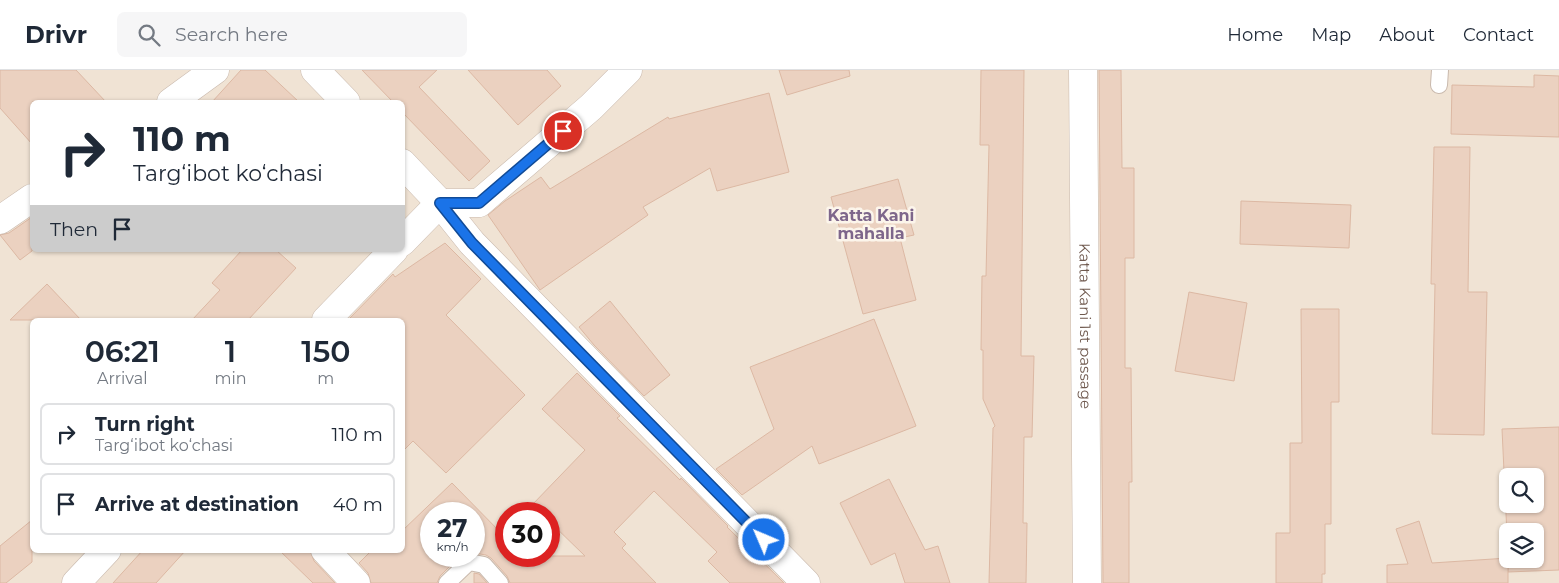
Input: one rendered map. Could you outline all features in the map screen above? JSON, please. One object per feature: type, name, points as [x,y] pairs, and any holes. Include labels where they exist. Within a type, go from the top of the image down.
[{"type":"street","points":[[174,100],[215,70]]},
{"type":"street","points":[[316,70],[344,100]]},
{"type":"street","points":[[405,239],[440,203],[479,203],[591,107],[628,70]]},
{"type":"street","name":"Katta Kani 1st passage","points":[[1083,70],[1087,583]]},
{"type":"street","points":[[405,166],[440,203],[472,243],[806,583]]},
{"type":"street","points":[[0,220],[30,199]]},
{"type":"street","points":[[328,318],[392,252]]},
{"type":"street","points":[[76,583],[104,553]]},
{"type":"street","points":[[328,553],[356,583]]},
{"type":"lane","points":[[447,583],[469,562],[484,565],[500,583]]},
{"type":"shaded area","points":[[0,70],[1559,70],[1559,583],[0,583]]},
{"type":"building","points":[[0,70],[76,70],[104,100],[30,100],[30,142],[0,108]]},
{"type":"building","points":[[241,70],[265,70],[297,100],[214,100]]},
{"type":"building","points":[[362,70],[437,70],[419,87],[490,161],[469,181],[405,115],[405,100],[391,100]]},
{"type":"building","points":[[468,70],[547,70],[561,86],[518,125]]},
{"type":"building","points":[[779,70],[849,70],[850,76],[787,95]]},
{"type":"building","points":[[981,70],[1024,70],[1021,356],[1034,356],[1032,437],[1024,437],[1023,523],[1027,523],[1026,583],[989,583],[993,428],[995,426],[983,399],[983,350],[981,350],[982,276],[986,276],[989,145],[980,145]]},
{"type":"building","points":[[1099,70],[1121,70],[1122,168],[1134,168],[1134,258],[1125,258],[1125,368],[1131,368],[1132,482],[1129,482],[1129,583],[1103,583]]},
{"type":"building","points":[[1534,75],[1559,76],[1559,137],[1451,134],[1452,85],[1534,87]]},
{"type":"building","points":[[769,93],[789,172],[717,191],[710,168],[643,207],[648,215],[540,290],[488,215],[541,177],[550,189],[668,117],[669,119]]},
{"type":"building","points":[[1434,147],[1470,147],[1468,292],[1487,292],[1484,435],[1432,434],[1435,284],[1431,284]]},
{"type":"building","points":[[898,179],[914,235],[900,238],[916,300],[863,314],[831,197]]},
{"type":"building","points":[[1241,201],[1351,205],[1349,248],[1240,244]]},
{"type":"building","points":[[30,218],[31,252],[20,260],[0,235],[9,233]]},
{"type":"building","points":[[445,243],[481,279],[446,315],[525,395],[446,473],[413,441],[405,449],[405,318],[350,318],[393,274],[395,277]]},
{"type":"building","points":[[240,252],[278,252],[296,268],[250,318],[194,318],[220,290],[212,283]]},
{"type":"building","points":[[47,284],[79,318],[30,318],[30,320],[10,320]]},
{"type":"building","points":[[1189,292],[1247,303],[1234,381],[1175,371]]},
{"type":"building","points":[[610,301],[670,375],[644,396],[579,327]]},
{"type":"building","points":[[1301,309],[1339,309],[1339,402],[1331,402],[1331,524],[1325,524],[1325,574],[1322,574],[1322,583],[1276,583],[1276,533],[1290,533],[1290,443],[1302,443]]},
{"type":"building","points":[[874,319],[916,426],[819,464],[812,446],[742,495],[716,469],[774,429],[750,367]]},
{"type":"building","points":[[577,373],[620,416],[617,418],[680,480],[681,478],[784,583],[730,583],[708,561],[717,552],[654,491],[614,532],[626,544],[622,548],[656,583],[510,583],[499,567],[560,567],[560,556],[585,556],[560,532],[560,502],[535,502],[585,450],[542,409]]},
{"type":"building","points":[[1559,427],[1559,570],[1508,572],[1508,568],[1544,568],[1544,523],[1506,523],[1506,513],[1544,513],[1544,468],[1504,468],[1502,429]]},
{"type":"building","points":[[889,479],[925,550],[938,546],[950,583],[905,583],[895,553],[871,565],[840,503]]},
{"type":"building","points":[[452,483],[471,502],[432,502]]},
{"type":"building","points":[[420,514],[420,567],[449,567],[440,576],[437,583],[371,583],[368,573],[359,563],[369,553],[405,553],[405,528]]},
{"type":"building","points":[[485,517],[495,527],[495,562],[485,555]]},
{"type":"building","points":[[1419,521],[1432,563],[1499,559],[1499,568],[1508,568],[1508,583],[1387,583],[1387,565],[1408,564],[1396,529]]},
{"type":"building","points":[[30,522],[30,553],[32,553],[32,562],[6,583],[0,583],[0,546]]},
{"type":"building","points":[[140,553],[183,553],[156,583],[113,583]]},
{"type":"building","points":[[282,553],[311,553],[314,561],[335,583],[313,583]]},
{"type":"building","points":[[474,573],[479,574],[487,583],[474,583]]},
{"type":"district","name":"Katta Kani mahalla","points":[[871,224]]},
{"type":"route","points":[[563,131],[479,203],[440,203],[472,243],[764,540]]}]
